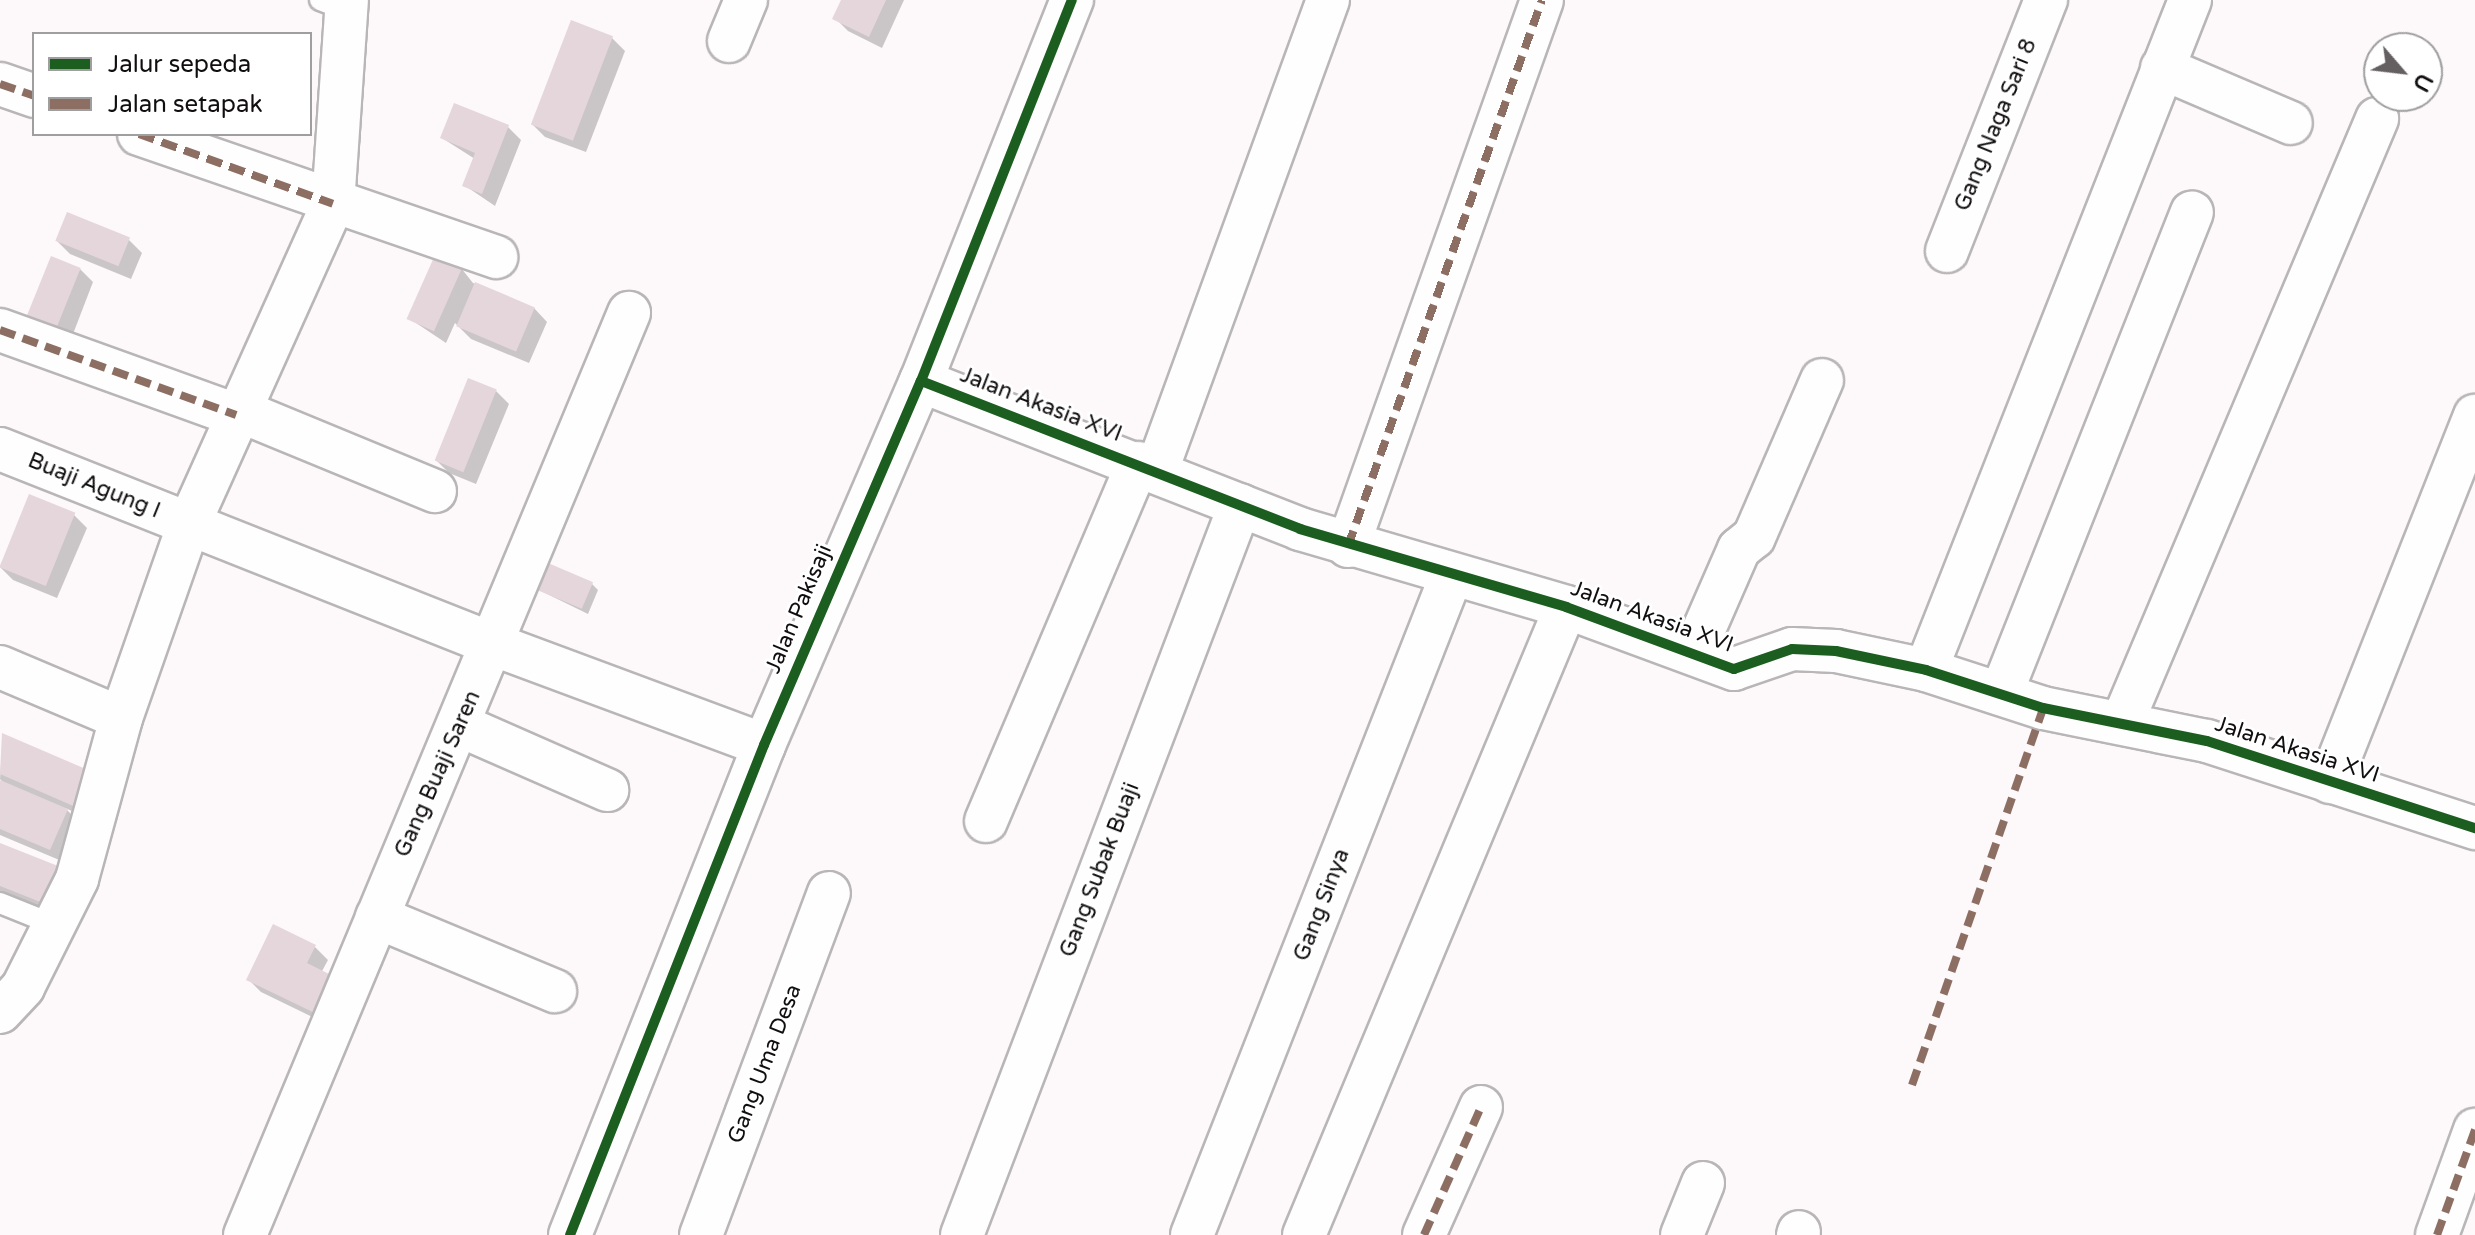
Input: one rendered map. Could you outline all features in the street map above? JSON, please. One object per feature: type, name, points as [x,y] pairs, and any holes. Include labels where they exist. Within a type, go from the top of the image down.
[{"type":"street","points":[[729,41],[746,0]]},
{"type":"street","name":"Jalan Pakisaji","points":[[570,1235],[764,745],[921,381],[1072,0]]},
{"type":"street","points":[[986,821],[1147,467],[1328,0]]},
{"type":"street","points":[[1348,546],[1542,0]]},
{"type":"street","name":"Gang Naga Sari 8","points":[[1947,251],[2046,0]]},
{"type":"street","points":[[1926,670],[2190,0]]},
{"type":"street","points":[[0,1012],[23,987],[55,925],[85,856],[121,718],[189,524],[333,204],[337,3]]},
{"type":"street","points":[[2162,68],[2291,123]]},
{"type":"street","points":[[0,84],[32,95]]},
{"type":"street","points":[[2122,723],[2377,119]]},
{"type":"street","points":[[145,136],[333,204],[496,257]]},
{"type":"street","points":[[2001,694],[2192,212]]},
{"type":"street","name":"Gang Buaji Saren","points":[[245,1235],[377,917],[495,645],[629,313]]},
{"type":"street","points":[[0,330],[237,413],[435,491]]},
{"type":"street","points":[[1694,652],[1739,549],[1754,537],[1822,380]]},
{"type":"street","name":"Jalan Akasia XVI","points":[[921,381],[1348,546],[1566,607],[1734,669],[1803,648],[1926,670],[2001,694],[2207,741],[2475,828]]},
{"type":"street","points":[[2330,782],[2475,416]]},
{"type":"street","name":"Buaji Agung I","points":[[0,449],[495,645],[764,745]]},
{"type":"street","name":"Gang Subak Buaji","points":[[962,1235],[1240,505]]},
{"type":"street","name":"Gang Sinya","points":[[1192,1235],[1452,574]]},
{"type":"street","points":[[1304,1235],[1566,607]]},
{"type":"street","points":[[0,667],[121,718]]},
{"type":"street","points":[[459,725],[607,790]]},
{"type":"street","name":"Gang Uma Desa","points":[[701,1235],[829,893]]},
{"type":"street","points":[[377,917],[555,991]]},
{"type":"street","points":[[1424,1235],[1481,1107]]},
{"type":"street","points":[[2437,1235],[2475,1130]]},
{"type":"street","points":[[1682,1235],[1703,1183]]},
{"type":"lane","points":[[0,903],[55,925]]},
{"type":"building","points":[[841,0],[886,0],[869,37],[832,19]]},
{"type":"building","points":[[571,20],[613,36],[573,141],[531,125]]},
{"type":"building","points":[[454,103],[509,125],[482,194],[462,186],[475,153],[440,138]]},
{"type":"building","points":[[67,212],[130,237],[118,266],[55,241]]},
{"type":"building","points":[[435,255],[462,267],[434,331],[407,319]]},
{"type":"building","points":[[51,256],[81,268],[54,335],[24,323]]},
{"type":"building","points":[[475,282],[535,307],[516,352],[456,326]]},
{"type":"building","points":[[468,378],[497,390],[463,472],[435,461]]},
{"type":"building","points":[[29,494],[75,513],[46,586],[0,567]]},
{"type":"building","points":[[548,563],[593,582],[582,609],[537,590]]},
{"type":"building","points":[[2,733],[102,776],[87,812],[0,774]]},
{"type":"building","points":[[0,780],[68,809],[50,850],[0,829]]},
{"type":"building","points":[[0,843],[63,868],[48,905],[0,886]]},
{"type":"building","points":[[273,924],[316,945],[307,963],[339,979],[321,1016],[246,980]]},
{"type":"marked path","points":[[1348,546],[1542,0]]},
{"type":"marked path","points":[[0,84],[32,95]]},
{"type":"marked path","points":[[145,136],[333,204]]},
{"type":"marked path","points":[[0,330],[236,415]]},
{"type":"marked path","points":[[1912,1085],[2043,708]]},
{"type":"marked path","points":[[1424,1235],[1481,1107]]},
{"type":"marked path","points":[[2437,1235],[2475,1130]]},
{"type":"cycle path","points":[[570,1235],[764,745],[921,381],[1072,0]]},
{"type":"cycle path","points":[[921,381],[1300,529],[1566,607],[1734,669],[1792,649],[1836,651],[1926,670],[2043,708],[2207,741],[2475,828]]}]
